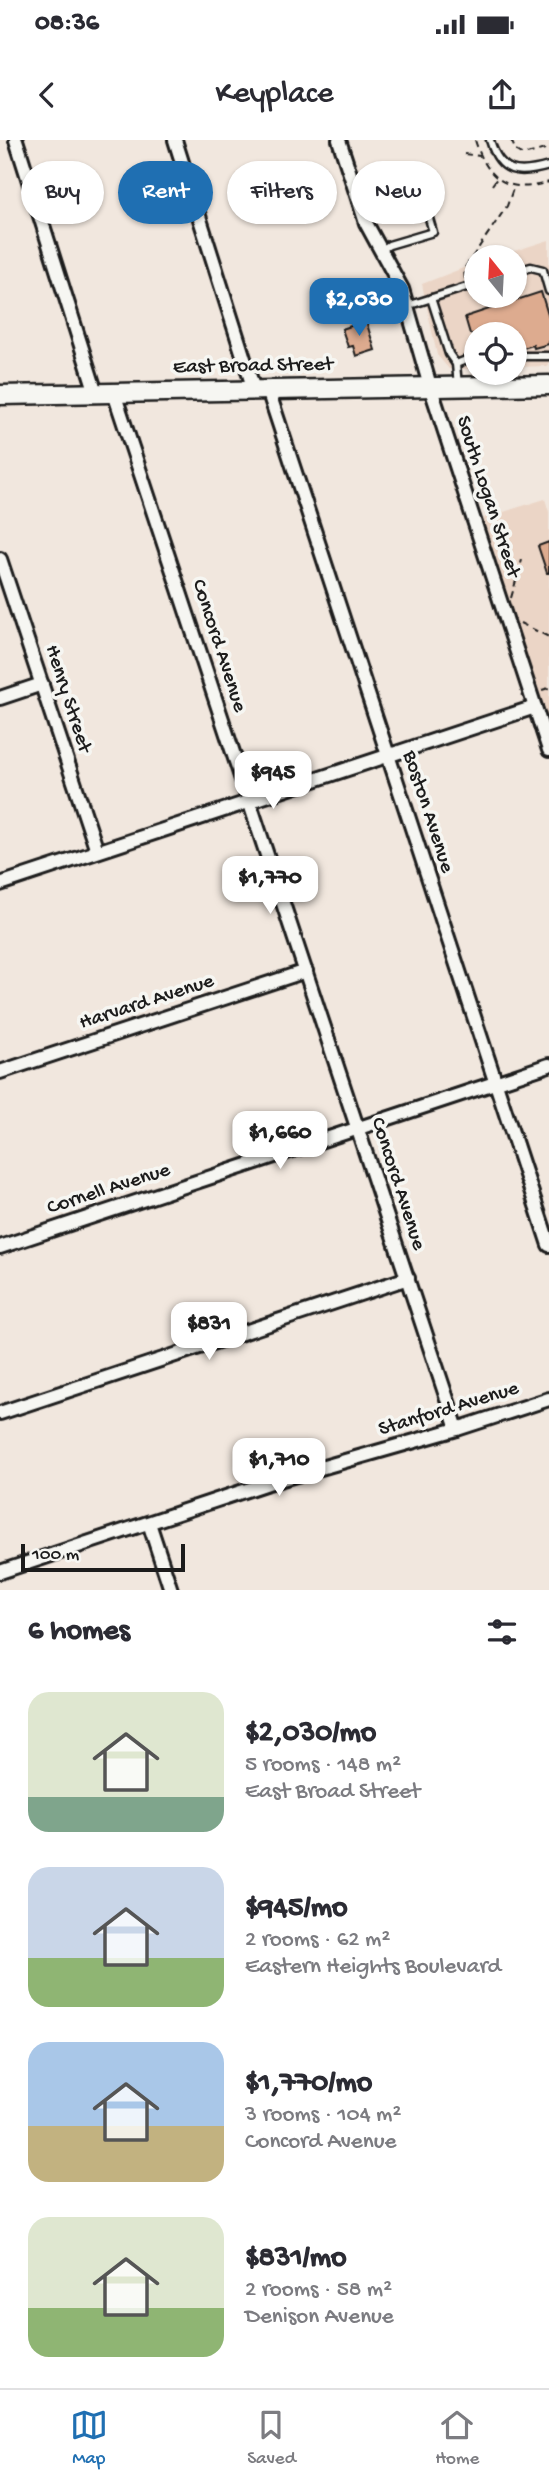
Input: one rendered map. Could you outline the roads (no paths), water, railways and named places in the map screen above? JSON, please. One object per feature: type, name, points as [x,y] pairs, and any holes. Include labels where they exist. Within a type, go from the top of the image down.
[{"type":"street","name":"Concord Avenue","points":[[16,140],[249,801],[457,1429]]},
{"type":"street","name":"Boston Avenue","points":[[175,140],[388,755],[549,1245]]},
{"type":"street","name":"South Logan Street","points":[[339,140],[351,179]]},
{"type":"street","name":"South Logan Street","points":[[366,224],[402,289],[430,386],[549,750]]},
{"type":"street","name":"East Broad Street","points":[[0,395],[549,386]]},
{"type":"street","name":"Henry Street","points":[[0,559],[97,852]]},
{"type":"street","points":[[0,698],[42,684]]},
{"type":"street","points":[[0,884],[535,707]]},
{"type":"street","name":"Harvard Avenue","points":[[0,1072],[306,971]]},
{"type":"street","name":"Cornell Avenue","points":[[0,1247],[549,1065]]},
{"type":"street","points":[[0,1413],[408,1278]]},
{"type":"street","name":"Stanford Avenue","points":[[0,1572],[268,1483],[457,1429],[549,1399]]},
{"type":"street","points":[[149,1523],[171,1590]]},
{"type":"lane","points":[[490,140],[500,162],[509,169],[518,172],[549,166]]},
{"type":"lane","points":[[380,251],[389,245],[433,232],[431,224]]},
{"type":"lane","points":[[527,268],[543,270],[549,291]]},
{"type":"lane","points":[[407,306],[464,288]]},
{"type":"lane","points":[[431,298],[449,354],[456,364],[458,386]]},
{"type":"lane","points":[[527,356],[549,356]]},
{"type":"lane","points":[[456,364],[464,361]]}]
